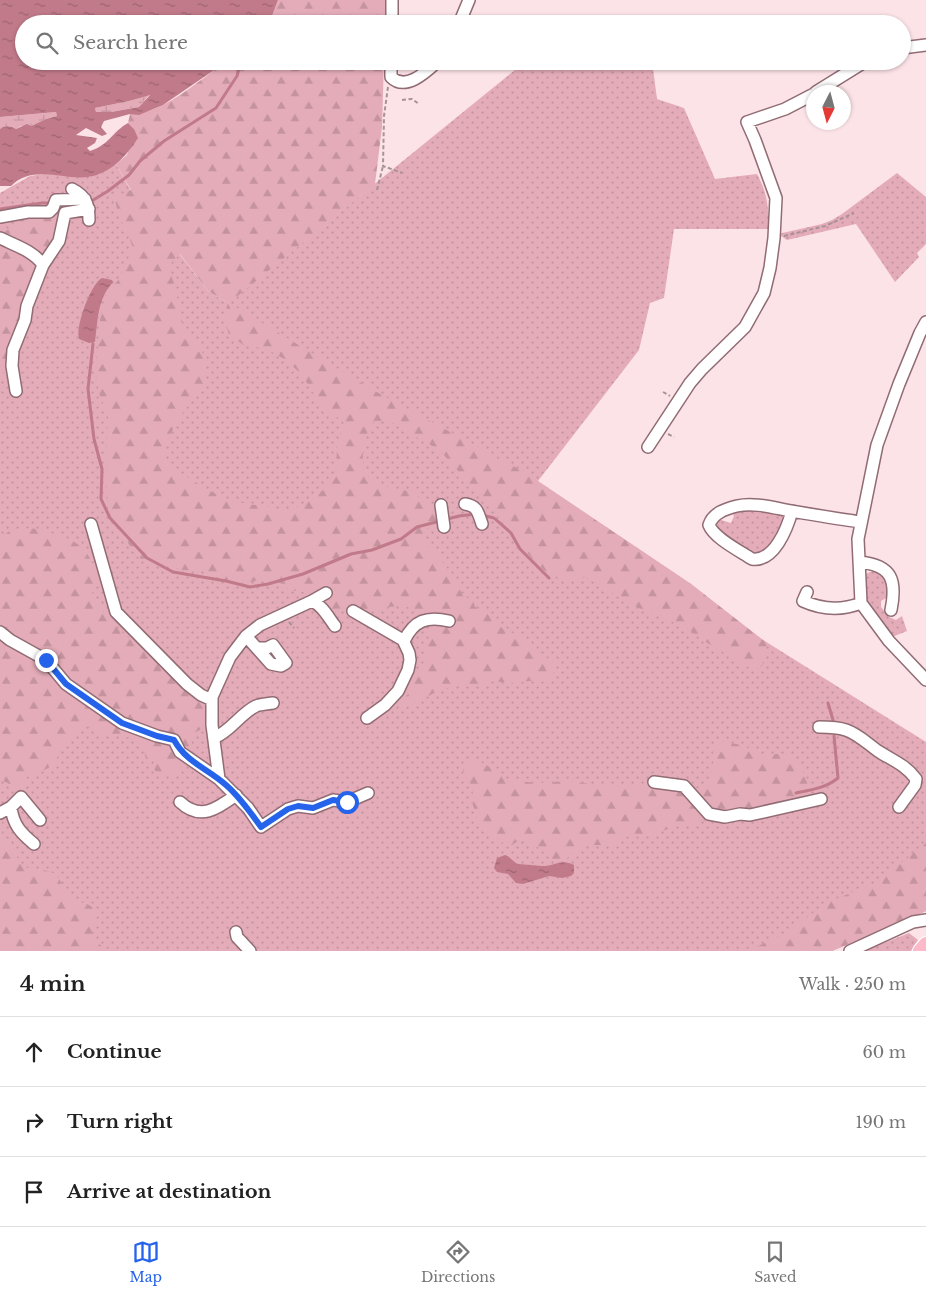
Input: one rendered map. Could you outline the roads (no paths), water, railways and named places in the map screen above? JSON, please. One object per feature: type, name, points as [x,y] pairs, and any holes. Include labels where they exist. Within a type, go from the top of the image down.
[{"type":"main road","points":[[920,951],[926,944]]},
{"type":"street","points":[[392,0],[392,15]]},
{"type":"street","points":[[463,15],[469,0]]},
{"type":"street","points":[[911,47],[926,45]]},
{"type":"street","points":[[390,70],[392,78],[401,82],[412,80],[428,70]]},
{"type":"street","points":[[828,85],[852,70]]},
{"type":"street","points":[[648,447],[690,383],[745,327],[764,293],[774,238],[776,198],[756,140],[745,119],[785,109],[806,98]]},
{"type":"street","points":[[72,189],[79,193],[87,206]]},
{"type":"street","points":[[0,217],[28,212],[49,212],[52,211],[54,204],[58,200],[87,206]]},
{"type":"street","points":[[16,391],[12,366],[13,350],[25,320],[27,306],[43,265],[59,241],[65,213],[87,206]]},
{"type":"street","points":[[0,238],[35,257],[43,265]]},
{"type":"street","points":[[926,322],[910,356],[885,419],[872,468],[858,539],[861,603],[889,640],[926,680]]},
{"type":"street","points":[[465,504],[472,505],[480,517]]},
{"type":"street","points":[[792,511],[788,524],[777,544],[764,558],[758,560],[752,560],[720,538],[712,531],[710,525],[713,516],[737,506],[763,507],[792,511],[861,522]]},
{"type":"street","points":[[91,524],[116,612],[187,684],[201,695],[212,700]]},
{"type":"street","points":[[859,562],[877,564],[888,572],[894,586],[891,610]]},
{"type":"street","points":[[807,592],[803,601],[826,609],[839,609],[861,603]]},
{"type":"street","points":[[219,779],[212,700],[224,668],[246,636],[260,625],[326,593]]},
{"type":"street","points":[[312,601],[318,604],[334,626]]},
{"type":"street","points":[[352,611],[387,629],[404,641],[410,660],[408,670],[394,697],[380,710],[367,718]]},
{"type":"street","points":[[404,641],[414,625],[423,621],[437,619],[449,622]]},
{"type":"street","points":[[0,632],[10,640],[46,660],[66,684],[122,723],[174,740],[180,752],[219,779],[236,795],[261,827],[288,809],[298,806],[313,808],[333,800],[347,802],[368,793]]},
{"type":"street","points":[[246,636],[257,648]]},
{"type":"street","points":[[214,738],[222,735],[238,718],[255,706],[273,703]]},
{"type":"street","points":[[819,727],[837,728],[851,732],[895,760],[912,774],[916,779],[916,785],[899,807]]},
{"type":"street","points":[[654,782],[684,786],[709,814],[725,818],[740,814],[750,815],[821,799]]},
{"type":"street","points":[[180,802],[186,809],[202,812],[221,805],[236,795]]},
{"type":"street","points":[[0,813],[12,807],[21,797],[40,820]]},
{"type":"street","points":[[12,807],[12,818],[15,825],[34,844]]},
{"type":"street","points":[[850,951],[913,922],[926,920]]},
{"type":"street","points":[[236,932],[237,937],[250,951]]},
{"type":"water","points":[[0,0],[278,0],[272,15],[15,15],[15,70],[214,70],[163,105],[139,115],[130,114],[104,121],[101,127],[107,134],[102,136],[86,128],[76,135],[97,138],[95,143],[87,148],[90,151],[102,145],[128,123],[134,129],[138,138],[134,144],[117,163],[104,172],[88,177],[38,174],[19,179],[11,186],[0,186],[0,129],[8,126],[16,129],[27,124],[31,126],[57,116],[56,112],[0,117]],"holes":[[[150,95],[139,107],[111,112],[96,112],[95,108]]]},
{"type":"water","points":[[102,278],[112,280],[113,282],[101,303],[95,342],[89,343],[79,339],[79,325],[89,296]]},
{"type":"water","points":[[505,855],[518,864],[547,866],[562,862],[570,863],[574,865],[574,873],[571,876],[562,878],[549,876],[523,884],[516,883],[508,874],[497,872],[494,868],[497,858]]},
{"type":"waterway","points":[[90,202],[129,175],[140,161],[164,141],[216,108],[237,76],[239,70]]},
{"type":"waterway","points":[[0,209],[51,203]]},
{"type":"waterway","points":[[93,344],[88,389],[94,439],[102,469],[101,499],[110,518],[147,558],[173,572],[250,587],[268,584],[303,574],[351,554],[372,550],[401,539],[417,527],[459,516],[476,514]]},
{"type":"waterway","points":[[482,515],[494,518],[511,533],[520,549],[549,578]]},
{"type":"waterway","points":[[828,703],[833,720]]},
{"type":"waterway","points":[[796,793],[813,790],[838,778],[834,736]]}]
